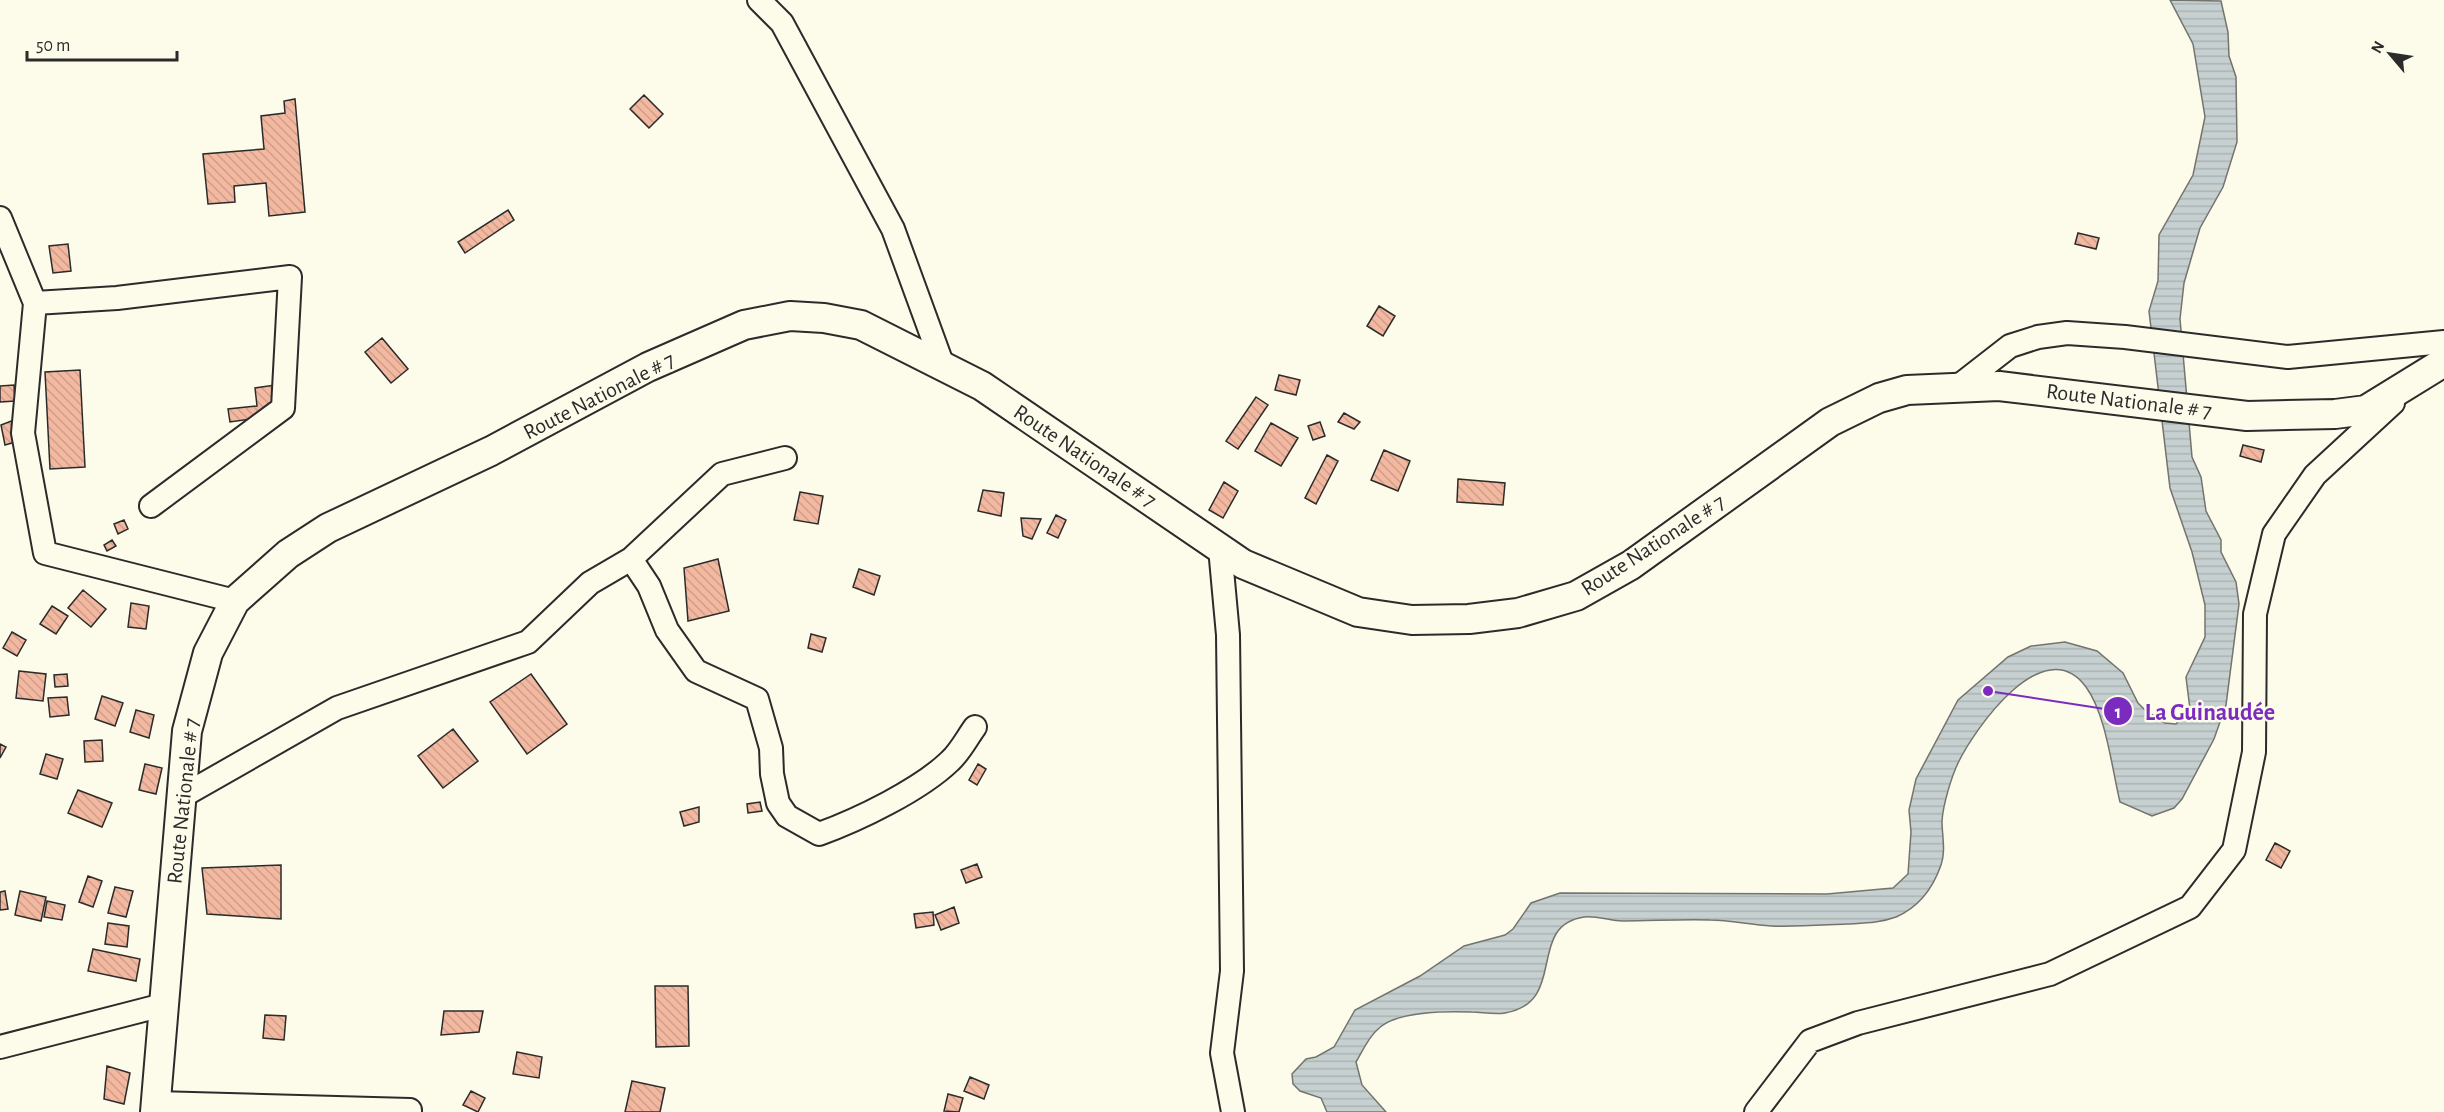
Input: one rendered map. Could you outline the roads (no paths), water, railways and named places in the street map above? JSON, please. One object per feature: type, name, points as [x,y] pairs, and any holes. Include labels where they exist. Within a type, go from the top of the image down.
[{"type":"main road","name":"Route Nationale # 7","points":[[156,1107],[187,731],[208,653],[235,601],[288,554],[328,528],[491,451],[648,367],[744,325],[790,316],[824,318],[861,325],[982,386],[1243,564],[1358,612],[1412,620],[1469,619],[1518,613],[1576,596],[1631,565],[1830,422],[1879,398],[1907,390],[1999,386],[2247,416],[2335,414],[2366,410],[2432,369]]},
{"type":"street","points":[[759,0],[782,23],[893,229],[943,366]]},
{"type":"street","points":[[0,218],[35,303],[23,433],[45,553],[235,601]]},
{"type":"street","points":[[35,303],[117,298],[290,277],[283,408],[151,506]]},
{"type":"street","points":[[1956,388],[2010,346],[2038,337],[2067,333],[2125,337],[2288,357],[2444,342]]},
{"type":"street","points":[[1756,1112],[1810,1041],[1858,1023],[2050,974],[2190,907],[2234,850],[2254,752],[2255,614],[2274,534],[2315,475],[2432,369]]},
{"type":"street","points":[[181,797],[337,708],[528,642],[590,583],[631,559],[722,474],[784,458]]},
{"type":"street","points":[[1220,548],[1228,635],[1232,971],[1221,1053],[1233,1112]]},
{"type":"street","points":[[631,559],[650,586],[667,630],[696,671],[758,699],[771,748],[772,774],[778,802],[787,816],[819,834],[857,820],[927,778],[951,761],[975,727]]},
{"type":"street","points":[[0,1047],[163,1005]]},
{"type":"street","points":[[156,1107],[351,1107],[410,1110],[410,1112]]},
{"type":"place","name":"La Guinaudée","points":[[1988,691]]}]
